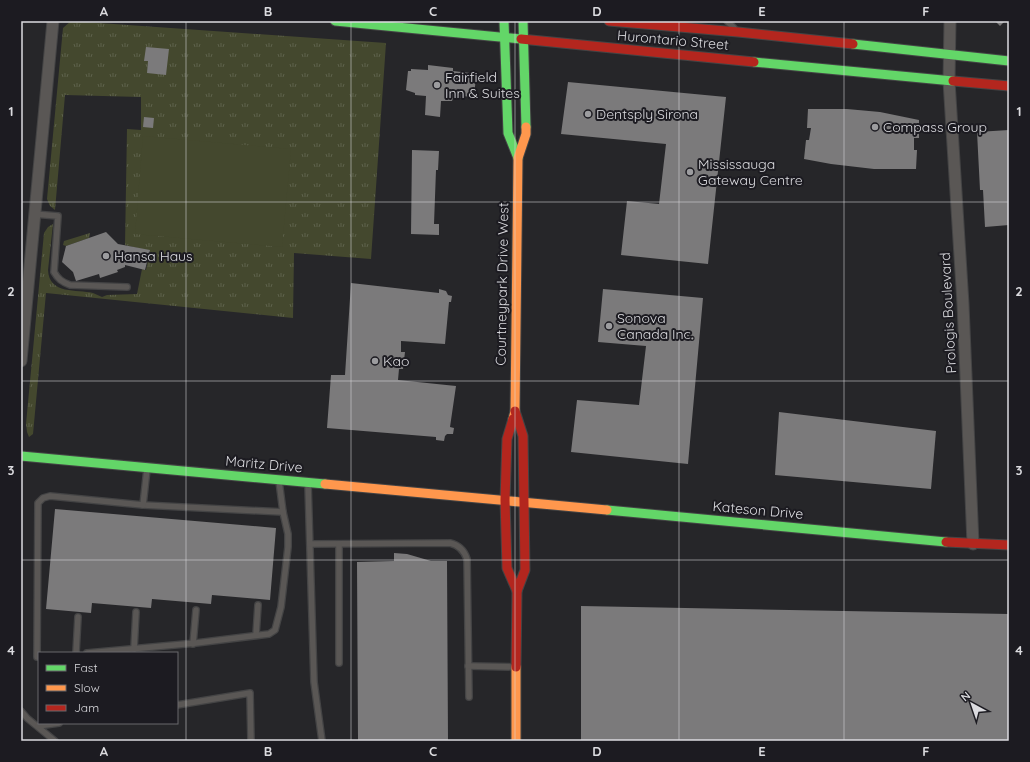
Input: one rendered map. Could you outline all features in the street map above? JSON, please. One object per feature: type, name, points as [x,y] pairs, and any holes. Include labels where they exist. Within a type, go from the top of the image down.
[{"type":"main road","name":"Hurontario Street","points":[[335,21],[1009,86]]},
{"type":"main road","name":"Courtneypark Drive West","points":[[504,21],[508,133],[518,158]]},
{"type":"main road","name":"Courtneypark Drive West","points":[[517,591],[507,568],[505,500],[507,439],[515,411],[518,158],[526,134],[523,21]]},
{"type":"main road","name":"Hurontario Street","points":[[609,21],[738,32],[1009,61]]},
{"type":"main road","name":"Courtneypark Drive West","points":[[515,411],[523,436],[525,570],[517,591],[516,741]]},
{"type":"main road","name":"Maritz Drive","points":[[21,456],[505,500]]},
{"type":"main road","name":"Kateson Drive","points":[[505,500],[973,544],[1009,545]]},
{"type":"street","points":[[21,361],[53,21]]},
{"type":"street","name":"Prologis Boulevard","points":[[950,21],[949,80],[963,312],[973,544]]},
{"type":"lane","points":[[690,28],[697,21]]},
{"type":"lane","points":[[727,21],[738,32]]},
{"type":"lane","points":[[34,214],[58,216],[54,272],[57,278],[70,285],[127,287]]},
{"type":"lane","points":[[143,505],[147,467]]},
{"type":"lane","points":[[99,652],[193,644],[269,634],[275,630],[281,607],[288,547],[288,534],[283,512],[279,479]]},
{"type":"lane","points":[[308,482],[314,682],[322,741]]},
{"type":"lane","points":[[38,657],[38,503],[43,498],[50,496],[143,505],[283,512]]},
{"type":"lane","points":[[310,544],[450,543],[461,549],[467,559],[468,697]]},
{"type":"lane","points":[[339,544],[339,663]]},
{"type":"lane","points":[[256,635],[258,605]]},
{"type":"lane","points":[[193,644],[196,610]]},
{"type":"lane","points":[[134,649],[136,612]]},
{"type":"lane","points":[[76,652],[78,617]]},
{"type":"lane","points":[[468,666],[516,667]]},
{"type":"lane","points":[[178,704],[250,693],[251,741]]},
{"type":"lane","points":[[21,711],[27,718],[55,741]]},
{"type":"lane","points":[[38,726],[52,724]]},
{"type":"green space","points":[[71,21],[386,43],[371,259],[294,253],[293,318],[46,293],[33,434],[29,437],[26,424],[44,233],[48,227],[53,224],[48,270],[53,284],[65,289],[93,293],[102,297],[107,295],[137,294],[142,269],[146,270],[150,251],[125,245],[127,129],[141,130],[141,97],[65,95],[55,210],[50,206],[47,199],[63,28]]},
{"type":"green space","points":[[143,136],[291,149],[282,247],[135,234]]},
{"type":"green space","points":[[90,233],[89,238],[66,246],[63,245],[64,241]]},
{"type":"building","points":[[995,21],[1005,21],[1000,26]]},
{"type":"building","points":[[146,47],[169,49],[166,75],[147,73],[148,61],[144,61]]},
{"type":"building","points":[[428,65],[453,68],[453,71],[470,73],[470,75],[476,76],[474,97],[461,96],[461,98],[453,98],[452,101],[441,101],[440,117],[425,115],[426,96],[415,95],[415,93],[406,90],[408,71],[411,71],[411,69],[428,70]]},
{"type":"building","name":"Mississauga Gateway Centre","points":[[568,82],[726,97],[708,264],[621,255],[627,201],[659,204],[666,144],[561,134]]},
{"type":"building","name":"Mississauga Gateway Centre","points":[[808,109],[847,109],[880,112],[919,120],[919,138],[914,138],[914,150],[917,150],[916,169],[874,169],[804,159],[806,140],[809,140],[811,128],[807,128]]},
{"type":"building","points":[[144,117],[154,118],[153,128],[143,127]]},
{"type":"building","points":[[1009,130],[1009,225],[985,227],[983,190],[980,190],[977,132]]},
{"type":"building","points":[[412,150],[439,151],[438,170],[436,170],[434,224],[439,224],[439,235],[411,234]]},
{"type":"building","name":"Hansa Haus","points":[[106,232],[118,244],[150,250],[145,270],[125,265],[125,267],[117,270],[118,272],[100,278],[99,274],[76,281],[73,272],[62,262],[66,246]]},
{"type":"building","name":"Kao","points":[[351,283],[439,293],[439,289],[446,291],[448,295],[452,296],[451,302],[449,302],[445,344],[401,341],[401,352],[405,352],[403,369],[399,369],[398,380],[456,386],[450,427],[454,428],[453,434],[447,434],[444,441],[436,440],[436,437],[327,428],[331,375],[345,375]]},
{"type":"building","points":[[603,289],[703,298],[688,464],[571,452],[577,400],[639,405],[646,346],[598,342]]},
{"type":"building","points":[[779,412],[936,431],[931,489],[775,475]]},
{"type":"building","points":[[55,509],[276,528],[270,600],[212,595],[211,604],[152,599],[151,608],[92,603],[91,613],[46,609]]},
{"type":"building","points":[[394,553],[407,554],[431,561],[447,561],[448,741],[358,741],[357,562],[394,561]]},
{"type":"building","points":[[581,606],[1009,614],[1009,741],[581,741]]},
{"type":"traffic: fast","points":[[335,21],[521,39]]},
{"type":"traffic: fast","points":[[504,21],[508,133],[518,158]]},
{"type":"traffic: fast","points":[[523,21],[526,127]]},
{"type":"traffic: fast","points":[[853,44],[1009,61]]},
{"type":"traffic: fast","points":[[754,62],[953,81]]},
{"type":"traffic: fast","points":[[21,456],[325,484]]},
{"type":"traffic: fast","points":[[607,510],[946,542]]},
{"type":"traffic: slow","points":[[513,419],[515,411],[518,158],[526,134],[526,127]]},
{"type":"traffic: slow","points":[[325,484],[607,510]]},
{"type":"traffic: slow","points":[[516,667],[516,741]]},
{"type":"traffic: jam","points":[[609,21],[853,44]]},
{"type":"traffic: jam","points":[[521,39],[754,62]]},
{"type":"traffic: jam","points":[[953,81],[1009,86]]},
{"type":"traffic: jam","points":[[515,411],[523,436],[525,570],[517,591],[516,667]]},
{"type":"traffic: jam","points":[[513,419],[507,439],[505,500],[507,568],[517,591]]},
{"type":"traffic: jam","points":[[946,542],[1009,545]]},
{"type":"place","name":"Fairfield Inn & Suites","points":[[437,85]]},
{"type":"place","name":"Dentsply Sirona","points":[[588,114]]},
{"type":"place","name":"Compass Group","points":[[875,127]]},
{"type":"place","name":"Mississauga Gateway Centre","points":[[690,172]]},
{"type":"place","name":"Hansa Haus","points":[[106,256]]},
{"type":"place","name":"Sonova Canada Inc.","points":[[609,326]]},
{"type":"place","name":"Kao","points":[[375,361]]}]
